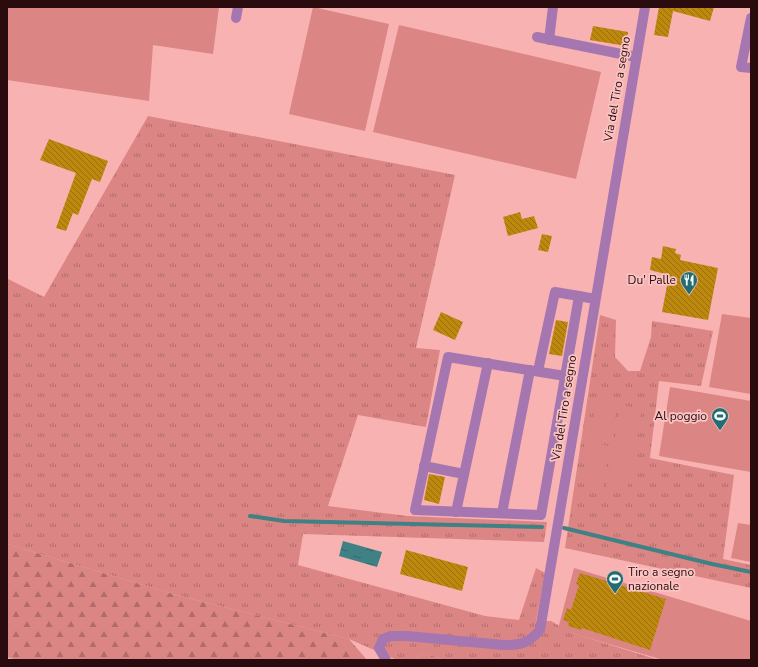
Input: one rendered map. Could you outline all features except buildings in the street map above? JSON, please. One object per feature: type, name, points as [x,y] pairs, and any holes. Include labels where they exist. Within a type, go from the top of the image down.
[{"type":"street","points":[[236,18],[238,7]]},
{"type":"street","points":[[549,40],[553,7]]},
{"type":"street","name":"Via del Tiro a segno","points":[[386,660],[379,648],[383,639],[391,636],[407,636],[503,646],[517,645],[527,641],[533,638],[540,630],[645,7]]},
{"type":"street","points":[[746,68],[751,18]]},
{"type":"street","points":[[537,37],[636,57]]},
{"type":"street","points":[[502,513],[534,371],[555,292],[595,299]]},
{"type":"street","points":[[566,376],[448,357],[415,510],[541,515],[566,376],[580,296]]},
{"type":"street","points":[[456,512],[488,363]]},
{"type":"street","points":[[424,466],[464,474]]},
{"type":"green space","points":[[7,7],[219,7],[213,54],[153,45],[149,101],[7,80]]},
{"type":"green space","points":[[313,7],[389,24],[365,131],[289,114]]},
{"type":"green space","points":[[399,25],[601,72],[576,179],[373,132]]},
{"type":"green space","points":[[148,116],[455,175],[416,348],[440,350],[426,427],[358,415],[328,506],[407,516],[547,522],[544,542],[303,534],[298,565],[485,616],[519,620],[536,568],[545,573],[536,621],[551,621],[572,633],[659,660],[445,660],[423,653],[414,660],[397,660],[349,639],[173,594],[7,544],[7,282],[8,279],[44,297]]},
{"type":"green space","points":[[722,314],[751,318],[751,394],[709,387]]},
{"type":"green space","points":[[600,315],[616,320],[615,357],[628,371],[640,371],[651,337],[652,321],[713,331],[701,386],[659,381],[650,458],[734,475],[723,559],[751,565],[751,588],[565,548]]},
{"type":"green space","points":[[670,387],[751,401],[751,472],[659,456]]},
{"type":"green space","points":[[596,401],[617,405],[610,444],[589,440]]},
{"type":"green space","points":[[621,405],[642,409],[635,448],[614,445]]},
{"type":"green space","points":[[589,442],[610,446],[603,487],[581,483]]},
{"type":"green space","points":[[614,447],[635,451],[627,491],[606,488]]},
{"type":"green space","points":[[738,523],[751,525],[751,562],[731,558]]},
{"type":"green space","points":[[7,544],[173,594],[349,639],[367,660],[17,660],[7,657]]},
{"type":"green space","name":"Tiro a segno nazionale","points":[[574,568],[751,621],[751,660],[663,660],[558,629]]},
{"type":"green space","points":[[423,653],[445,660],[414,660]]},
{"type":"water","points":[[343,541],[382,552],[377,567],[339,556]]},
{"type":"waterway","points":[[250,516],[284,521],[542,527]]},
{"type":"waterway","points":[[564,528],[751,572]]},
{"type":"place","name":"Du' Palle","points":[[689,295]]},
{"type":"place","name":"Al poggio","points":[[720,431]]},
{"type":"place","name":"Tiro a segno nazionale","points":[[615,594]]}]
